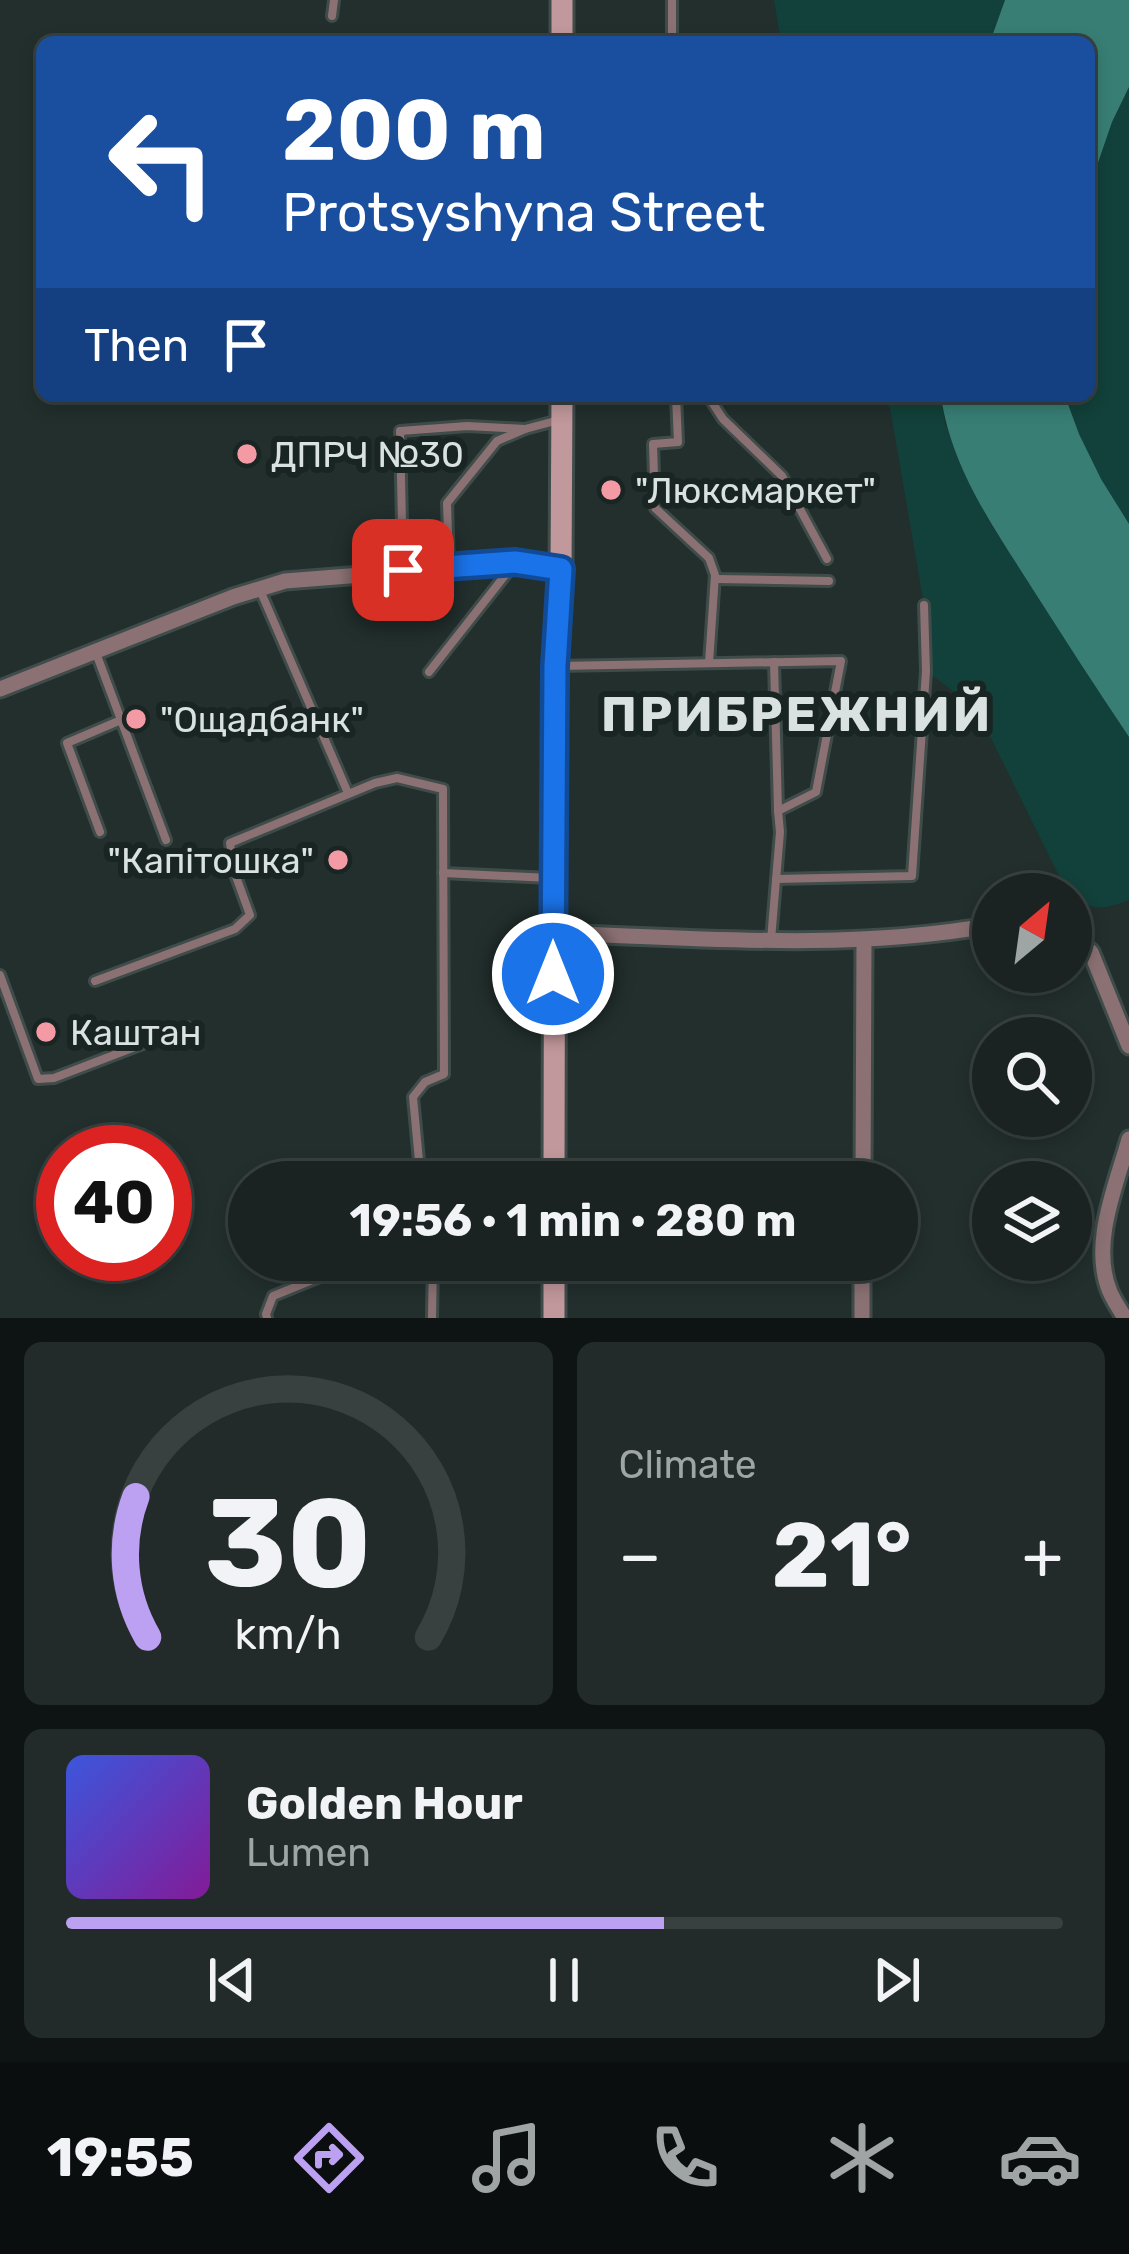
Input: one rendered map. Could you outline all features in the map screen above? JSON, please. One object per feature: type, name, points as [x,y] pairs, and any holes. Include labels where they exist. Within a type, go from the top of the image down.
[{"type":"street","points":[[562,0],[562,36]]},
{"type":"street","points":[[554,1161],[555,666],[562,408]]},
{"type":"street","points":[[0,688],[285,581],[515,562],[561,569]]},
{"type":"street","points":[[553,933],[864,940],[972,929]]},
{"type":"street","points":[[863,1161],[864,940]]},
{"type":"street","points":[[1092,954],[1129,1046]]},
{"type":"street","points":[[1124,1318],[1108,1289],[1103,1256],[1107,1217],[1129,1139]]},
{"type":"street","points":[[554,1281],[554,1318]]},
{"type":"street","points":[[862,1281],[862,1318]]},
{"type":"lane","points":[[332,16],[334,0]]},
{"type":"lane","points":[[672,0],[672,36]]},
{"type":"lane","points":[[676,402],[678,442],[653,444],[655,508],[709,558],[715,579],[709,663]]},
{"type":"lane","points":[[712,402],[723,419],[782,476],[827,559]]},
{"type":"lane","points":[[449,566],[447,503],[497,441],[562,408]]},
{"type":"lane","points":[[403,570],[400,431],[525,428]]},
{"type":"lane","points":[[429,672],[515,562]]},
{"type":"lane","points":[[715,579],[829,581]]},
{"type":"lane","points":[[259,589],[348,793]]},
{"type":"lane","points":[[776,879],[912,876],[926,671],[924,604]]},
{"type":"lane","points":[[95,652],[166,840]]},
{"type":"lane","points":[[771,940],[781,832],[774,662]]},
{"type":"lane","points":[[555,666],[842,662],[816,792],[778,811]]},
{"type":"lane","points":[[100,832],[67,743],[121,720]]},
{"type":"lane","points":[[95,981],[235,929],[250,915],[230,843],[348,793],[398,778],[443,789],[444,1074],[424,1082],[413,1097],[419,1161]]},
{"type":"lane","points":[[443,872],[553,878]]},
{"type":"lane","points":[[0,975],[38,1078],[53,1078],[187,1027]]},
{"type":"lane","points":[[267,1318],[273,1296],[310,1281]]},
{"type":"lane","points":[[432,1318],[433,1281]]},
{"type":"shaded area","points":[[774,0],[1005,0],[992,36],[780,36]]},
{"type":"shaded area","points":[[1005,0],[1129,0],[1129,87],[1095,172],[1095,36],[992,36]]},
{"type":"shaded area","points":[[1129,87],[1129,524],[1099,480],[1067,402],[1095,402],[1095,172]]},
{"type":"shaded area","points":[[884,402],[942,402],[961,466],[991,524],[1129,737],[1129,900],[1092,906],[1092,873],[1058,873],[976,708],[926,671],[924,605],[890,408]]},
{"type":"shaded area","points":[[942,402],[1067,402],[1101,479],[1129,524],[1129,737],[1003,543],[964,473]]},
{"type":"place","name":"ДПРЧ №30","points":[[247,454]]},
{"type":"place","name":"\"Люксмаркет\"","points":[[611,490]]},
{"type":"place","name":"\"Ощадбанк\"","points":[[136,719]]},
{"type":"place","name":"\"Капітошка\"","points":[[338,860]]},
{"type":"place","name":"Каштан","points":[[46,1032]]},
{"type":"district","name":"ПРИБРЕЖНИЙ","points":[[797,714]]},
{"type":"route","points":[[403,570],[515,562],[561,569],[555,666],[553,974]]}]
